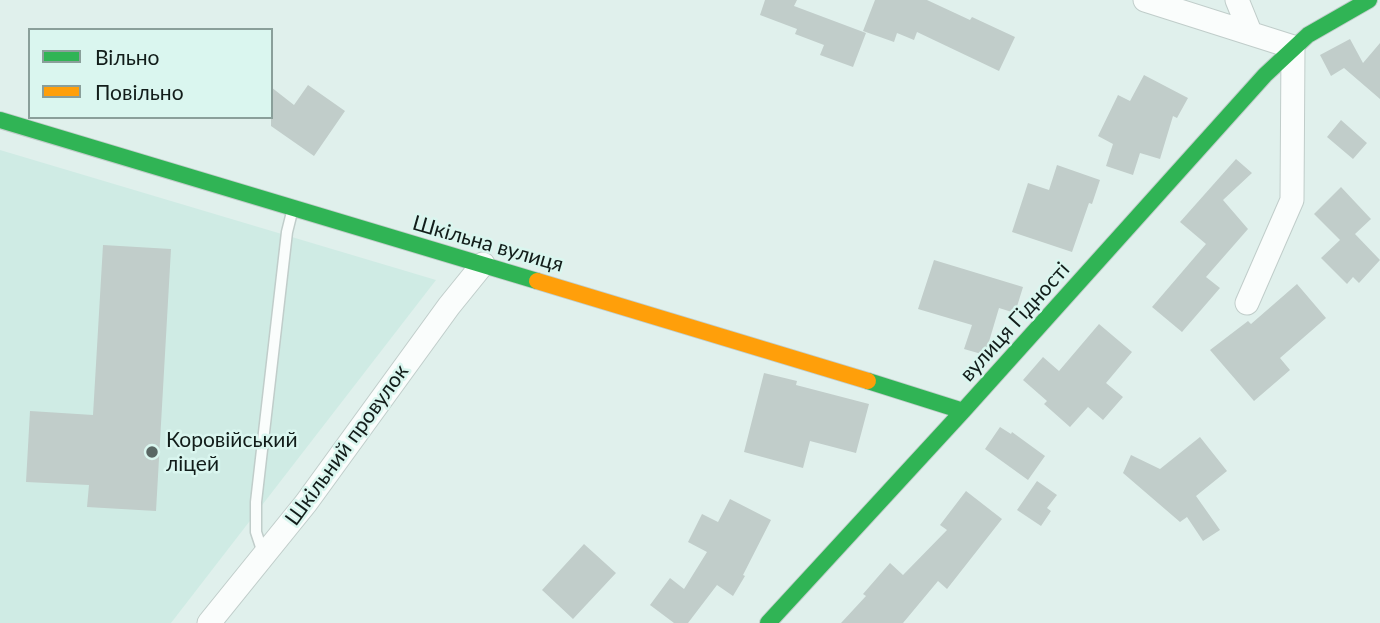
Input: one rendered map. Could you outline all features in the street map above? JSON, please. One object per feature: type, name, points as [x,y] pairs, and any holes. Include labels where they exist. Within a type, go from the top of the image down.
[{"type":"street","points":[[1146,0],[1293,47],[1292,200],[1247,303]]},
{"type":"street","points":[[1237,0],[1251,32]]},
{"type":"street","name":"вулиця Гідності","points":[[768,623],[963,411],[1230,113],[1293,47],[1321,27],[1369,0]]},
{"type":"street","name":"Шкільна вулиця","points":[[0,120],[963,411]]},
{"type":"street","name":"Шкільний провулок","points":[[209,623],[306,503],[449,306],[483,264]]},
{"type":"lane","points":[[264,556],[256,532],[256,502],[285,245],[293,209]]},
{"type":"shaded area","name":"Коровійський ліцей","points":[[0,150],[436,280],[171,623],[0,623]]},
{"type":"building","points":[[765,0],[797,0],[794,6],[866,33],[853,67],[820,55],[824,45],[795,34],[797,29],[760,15]]},
{"type":"building","points":[[875,0],[927,0],[1015,37],[999,71],[917,32],[914,40],[897,33],[894,42],[863,31]]},
{"type":"building","points":[[1350,39],[1363,63],[1380,43],[1380,99],[1344,68],[1331,76],[1320,55]]},
{"type":"building","points":[[1144,75],[1188,98],[1177,118],[1173,116],[1160,159],[1140,153],[1133,175],[1106,166],[1113,144],[1098,136],[1118,95],[1130,101]]},
{"type":"building","points":[[308,85],[345,111],[314,156],[271,126],[273,89],[294,105]]},
{"type":"building","points":[[1341,120],[1367,143],[1353,159],[1327,137]]},
{"type":"building","points":[[1236,159],[1252,173],[1223,200],[1248,229],[1206,277],[1220,288],[1182,332],[1152,307],[1206,244],[1180,222]]},
{"type":"building","points":[[1057,165],[1100,180],[1072,252],[1012,232],[1028,183],[1049,190]]},
{"type":"building","points":[[1341,187],[1371,219],[1355,234],[1380,260],[1359,283],[1353,277],[1347,284],[1321,258],[1340,240],[1314,214]]},
{"type":"building","points":[[103,245],[171,249],[156,511],[87,507],[89,485],[26,482],[30,411],[93,415]]},
{"type":"building","points":[[934,260],[1023,287],[1015,313],[999,308],[985,355],[964,349],[972,325],[918,309]]},
{"type":"building","points":[[1297,284],[1326,318],[1280,358],[1290,370],[1254,401],[1210,350],[1248,321],[1251,324]]},
{"type":"building","points":[[1099,324],[1132,352],[1106,383],[1123,397],[1103,420],[1088,407],[1070,427],[1044,404],[1047,401],[1023,380],[1043,357],[1059,371]]},
{"type":"building","points":[[764,373],[797,381],[796,385],[869,404],[856,453],[810,441],[803,468],[744,452]]},
{"type":"building","points":[[1000,427],[1011,434],[1012,432],[1045,456],[1028,480],[985,449]]},
{"type":"building","points":[[1200,437],[1227,471],[1196,496],[1220,530],[1203,541],[1187,517],[1180,522],[1123,473],[1131,455],[1160,469]]},
{"type":"building","points":[[1037,481],[1057,495],[1047,508],[1051,511],[1041,526],[1017,510]]},
{"type":"building","points":[[966,491],[1002,519],[947,589],[938,581],[903,623],[841,623],[866,596],[863,594],[890,563],[903,575],[947,530],[940,525]]},
{"type":"building","points":[[730,499],[771,520],[733,596],[717,585],[688,623],[674,623],[650,605],[670,578],[684,589],[707,552],[688,542],[702,514],[718,522]]},
{"type":"building","points":[[584,544],[616,573],[573,619],[542,590]]},
{"type":"traffic: fast","points":[[768,623],[1265,75],[1308,35],[1369,0]]},
{"type":"traffic: fast","points":[[0,120],[537,281]]},
{"type":"traffic: fast","points":[[868,381],[963,411]]},
{"type":"traffic: slow","points":[[537,281],[868,381]]},
{"type":"place","name":"Коровійський ліцей","points":[[152,452]]}]
